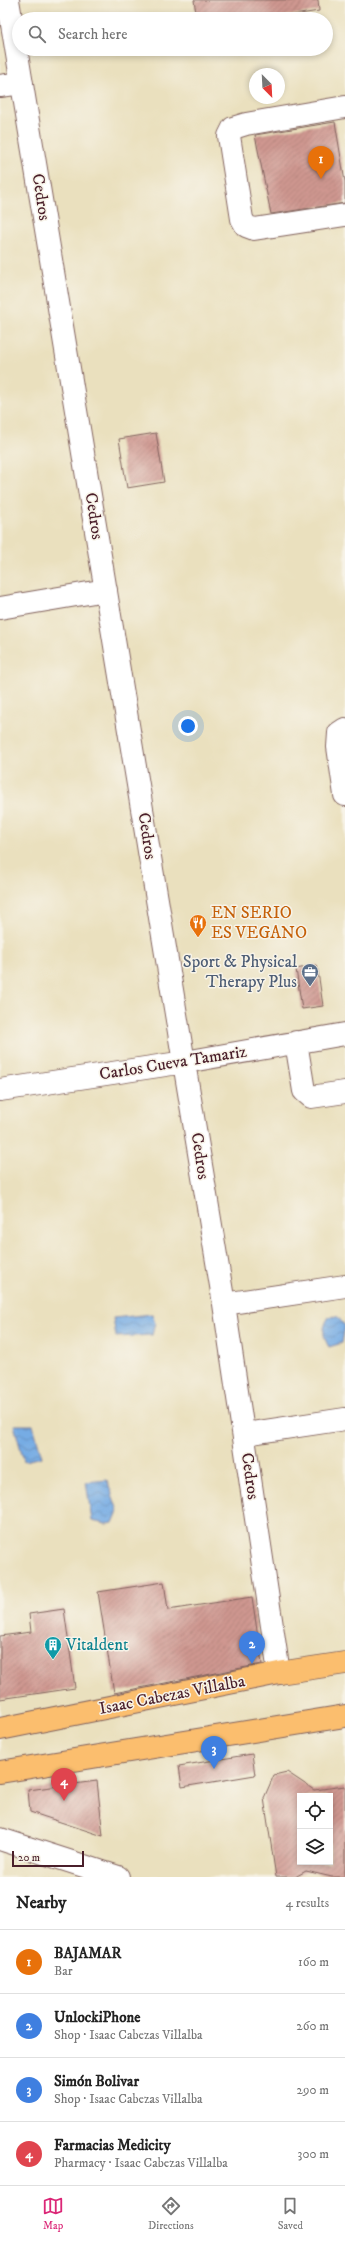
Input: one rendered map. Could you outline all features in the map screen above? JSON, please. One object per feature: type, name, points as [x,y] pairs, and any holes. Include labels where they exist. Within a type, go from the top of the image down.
[{"type":"main road","name":"Isaac Cabezas Villalba","points":[[0,1729],[280,1673],[345,1663]]},
{"type":"main road","points":[[0,1772],[345,1716]]},
{"type":"street","name":"Cedros","points":[[8,0],[12,24]]},
{"type":"street","name":"Cedros","points":[[17,56],[185,1062],[224,1304],[280,1673]]},
{"type":"street","points":[[0,86],[22,83]]},
{"type":"street","points":[[345,107],[246,124],[233,128],[229,136],[242,219],[246,226],[254,229],[345,215]]},
{"type":"street","points":[[0,608],[106,590]]},
{"type":"street","points":[[345,729],[339,733],[338,747],[345,795]]},
{"type":"street","name":"Carlos Cueva Tamariz","points":[[0,1090],[185,1062],[345,1034]]},
{"type":"street","points":[[296,1042],[304,1091],[311,1097],[345,1092]]},
{"type":"street","points":[[224,1304],[345,1286]]},
{"type":"street","points":[[244,1434],[345,1419]]},
{"type":"street","points":[[0,1839],[118,1877]]},
{"type":"water","points":[[152,1314],[155,1323],[152,1335],[116,1337],[113,1318]]},
{"type":"water","points":[[337,1316],[345,1326],[342,1343],[329,1347],[324,1335],[325,1324],[329,1317]]},
{"type":"water","points":[[14,1425],[33,1425],[42,1457],[24,1461]]},
{"type":"water","points":[[107,1480],[118,1511],[113,1523],[106,1524],[92,1521],[86,1482]]},
{"type":"building","points":[[194,0],[318,0],[319,11],[313,12],[196,12]]},
{"type":"building","points":[[335,122],[345,182],[345,203],[271,214],[255,135]]},
{"type":"building","points":[[156,433],[164,482],[127,488],[119,439]]},
{"type":"building","name":"Sport & Physical Therapy Plus","points":[[317,965],[323,1006],[302,1009],[296,969]]},
{"type":"building","points":[[164,1582],[168,1610],[252,1597],[262,1664],[114,1693],[98,1592]]},
{"type":"building","points":[[64,1609],[75,1688],[0,1699],[0,1636],[31,1632],[29,1614]]},
{"type":"building","points":[[252,1754],[255,1775],[182,1787],[179,1766]]},
{"type":"building","points":[[287,1772],[314,1790],[345,1786],[345,1877],[332,1877],[306,1871],[295,1877],[276,1877],[264,1798],[274,1775]]},
{"type":"building","points":[[97,1781],[103,1836],[30,1812],[28,1790]]},
{"type":"place","name":"BAJAMAR","points":[[321,179]]},
{"type":"place","name":"EN SERIO ES VEGANO","points":[[198,938]]},
{"type":"place","name":"Sport & Physical Therapy Plus","points":[[310,987]]},
{"type":"place","name":"Vitaldent","points":[[53,1660]]},
{"type":"place","name":"UnlockiPhone","points":[[252,1664]]},
{"type":"place","name":"Simón Bolivar","points":[[214,1769]]},
{"type":"place","name":"Farmacias Medicity","points":[[64,1801]]}]
